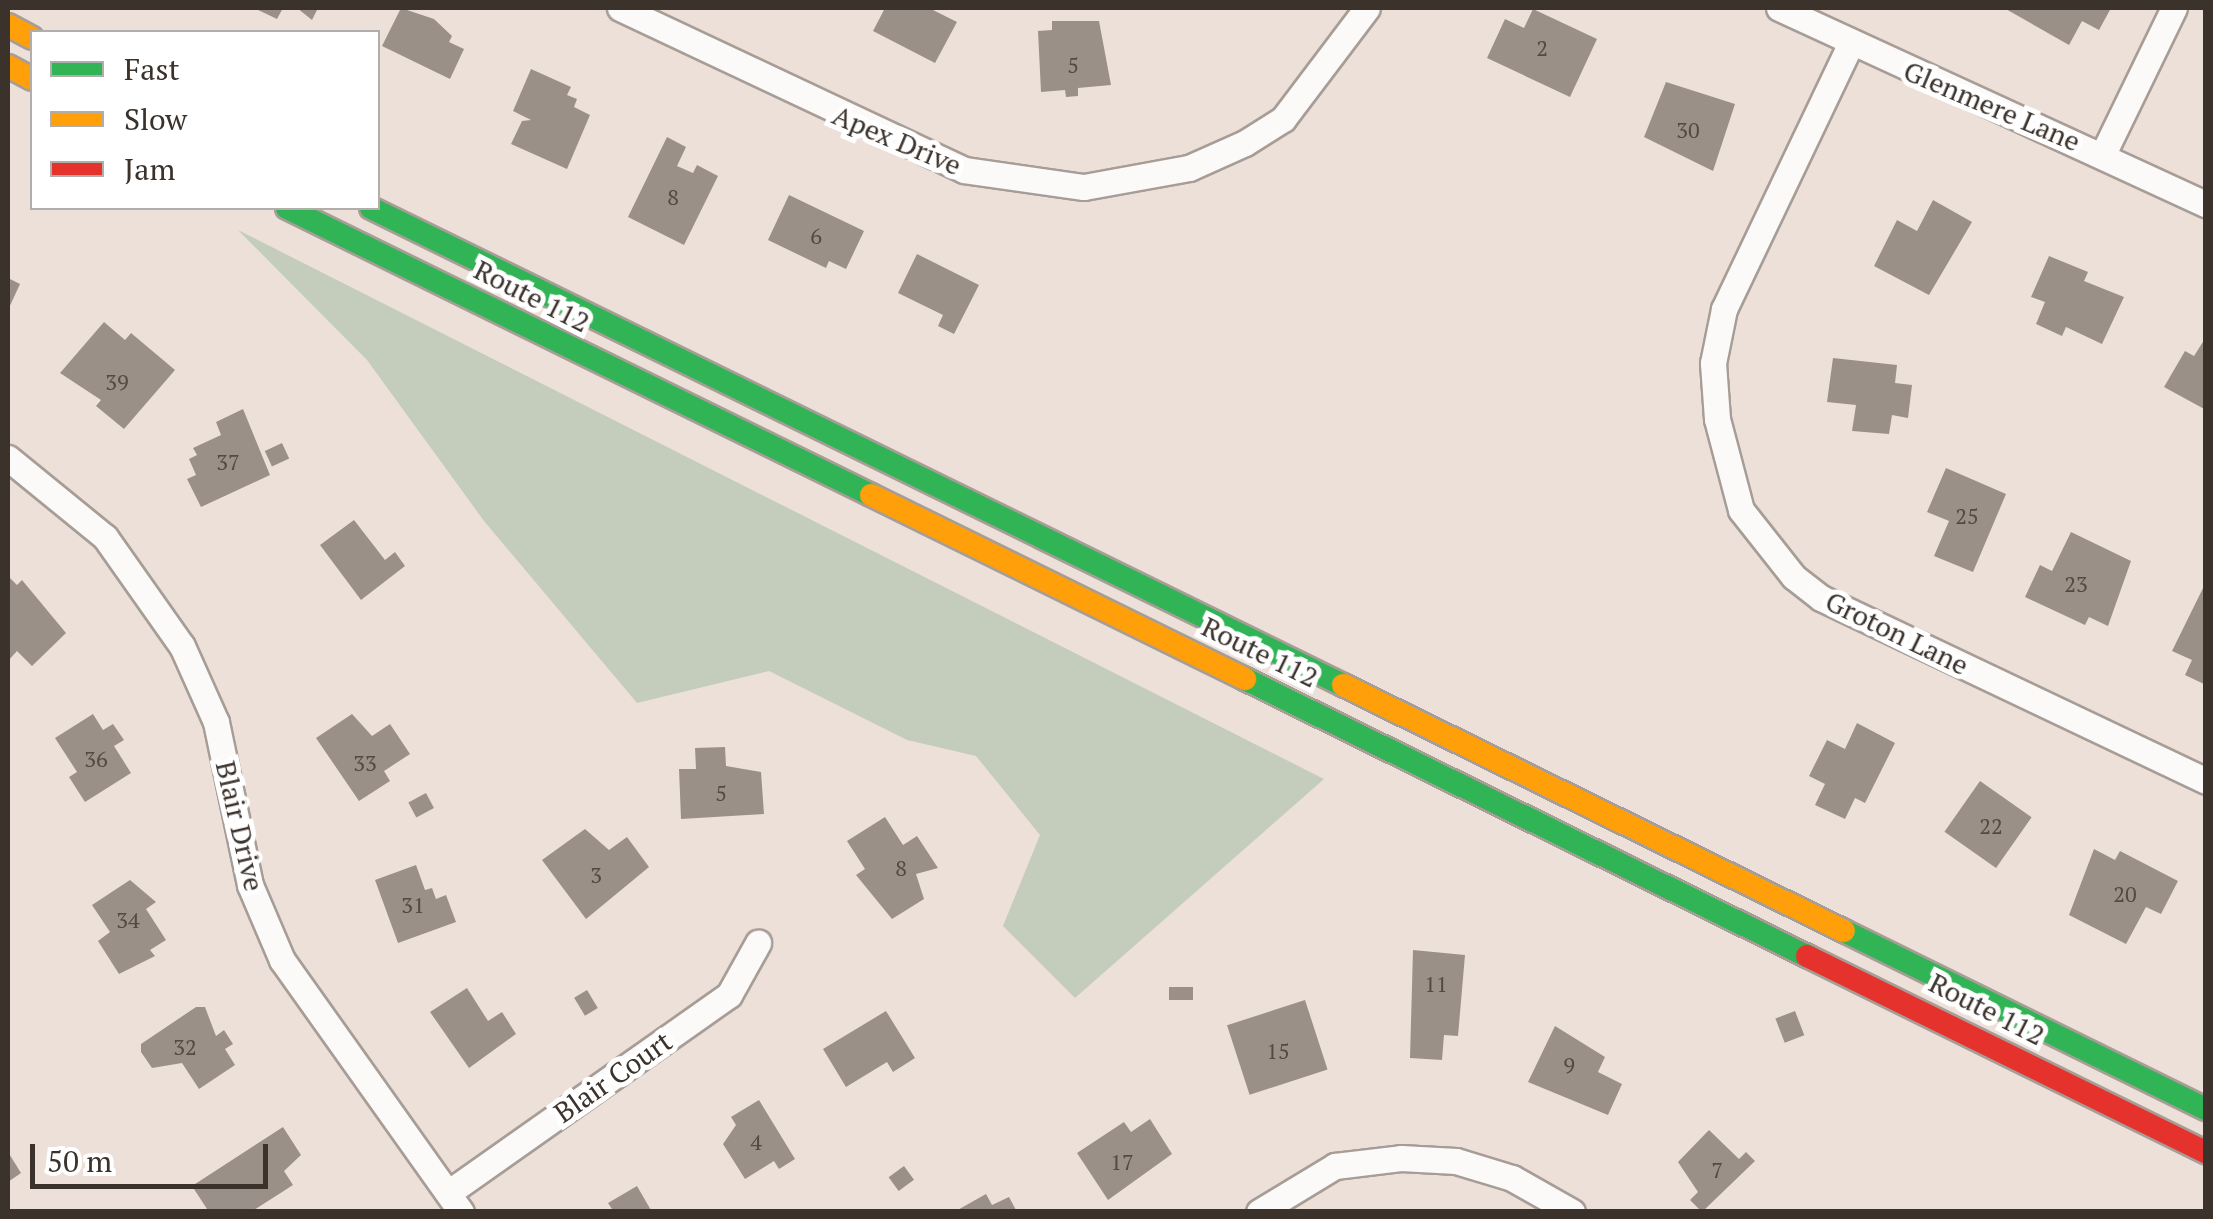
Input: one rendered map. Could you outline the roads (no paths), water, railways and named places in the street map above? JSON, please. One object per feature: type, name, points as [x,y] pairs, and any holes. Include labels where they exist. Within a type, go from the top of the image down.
[{"type":"main road","points":[[8,25],[30,37]]},
{"type":"main road","points":[[8,66],[30,78]]},
{"type":"main road","name":"Route 112","points":[[291,210],[2206,1152]]},
{"type":"main road","name":"Route 112","points":[[376,210],[2206,1109]]},
{"type":"street","name":"Apex Drive","points":[[620,8],[964,170],[1084,187],[1189,168],[1245,143],[1283,119],[1367,8]]},
{"type":"street","name":"Glenmere Lane","points":[[1780,8],[1850,45],[2103,154],[2206,204]]},
{"type":"street","points":[[2103,154],[2174,8]]},
{"type":"street","name":"Groton Lane","points":[[1850,45],[1724,310],[1713,363],[1718,419],[1741,510],[1794,577],[1821,598],[2206,781]]},
{"type":"street","name":"Blair Drive","points":[[8,458],[105,537],[182,646],[216,722],[250,885],[282,960],[455,1202]]},
{"type":"street","name":"Blair Court","points":[[455,1202],[730,994],[758,943]]},
{"type":"street","points":[[1259,1212],[1335,1166],[1401,1158],[1456,1162],[1512,1178],[1572,1212]]}]
